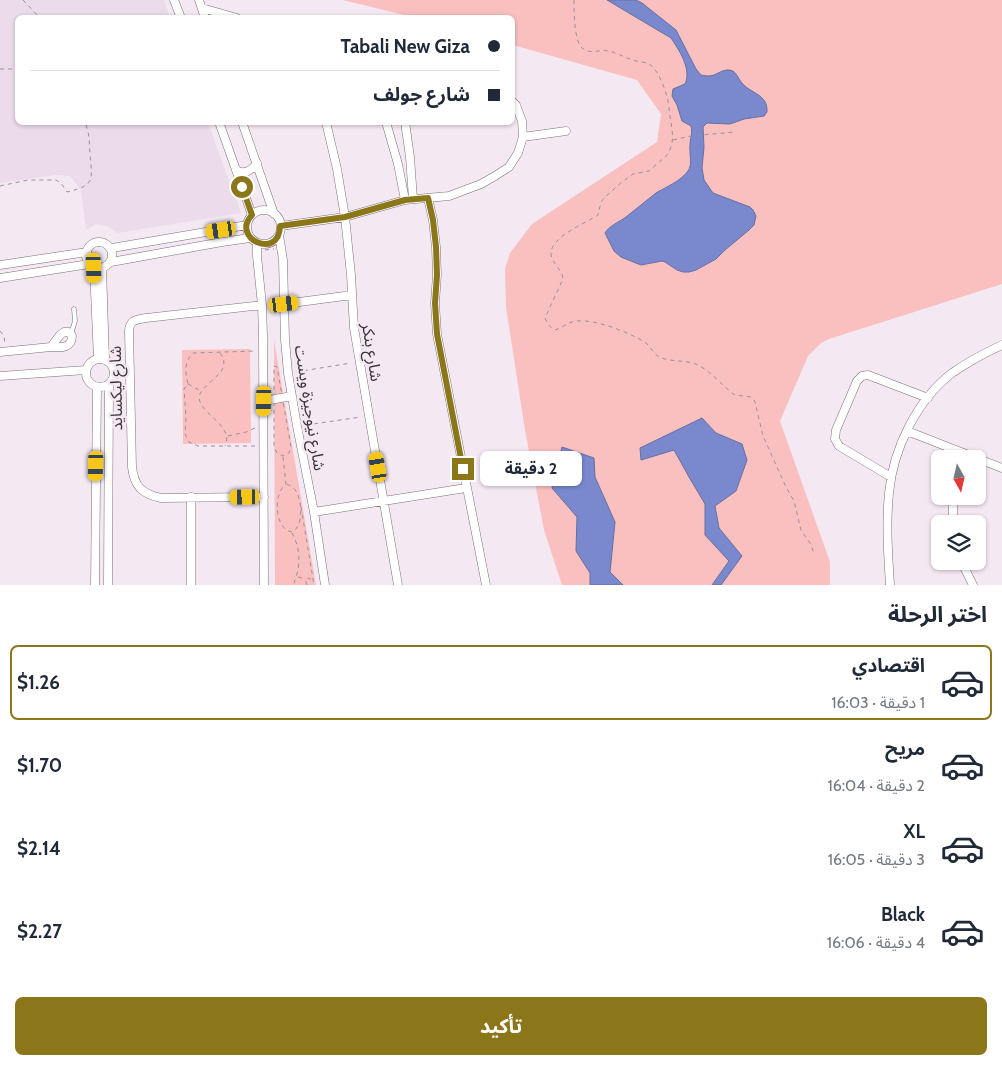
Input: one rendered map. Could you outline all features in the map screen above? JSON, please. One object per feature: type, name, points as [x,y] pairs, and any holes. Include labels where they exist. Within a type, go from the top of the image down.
[{"type":"street","points":[[174,0],[180,15]]},
{"type":"street","points":[[199,0],[204,15]]},
{"type":"street","points":[[202,8],[226,15]]},
{"type":"street","points":[[280,226],[345,217],[409,200],[449,196],[481,184],[508,167],[518,153],[522,137],[522,121],[515,104]]},
{"type":"street","points":[[220,125],[252,215]]},
{"type":"street","points":[[243,125],[274,214]]},
{"type":"street","name":"شارع بنكر","points":[[327,125],[337,169],[345,217],[354,328],[359,362],[398,585]]},
{"type":"street","points":[[387,125],[409,200]]},
{"type":"street","points":[[405,125],[410,157],[409,200]]},
{"type":"street","points":[[522,137],[566,131]]},
{"type":"street","points":[[236,170],[240,172],[247,171],[254,168],[257,163]]},
{"type":"street","points":[[428,198],[436,247],[435,303],[437,334],[486,585]]},
{"type":"street","points":[[111,262],[222,242],[255,244],[267,244],[279,235],[278,217],[265,210],[260,211],[252,215],[247,226],[247,232],[255,244],[262,305],[264,585]]},
{"type":"street","points":[[101,360],[95,267],[86,258],[90,246],[100,242],[112,248],[247,226]]},
{"type":"street","points":[[221,230],[222,242]]},
{"type":"street","name":"شارع نيوجيزة ويست","points":[[279,235],[283,260],[288,373],[314,512],[325,585]]},
{"type":"street","points":[[0,278],[107,267],[113,255],[112,248]]},
{"type":"street","points":[[0,265],[87,252]]},
{"type":"street","points":[[284,304],[352,295]]},
{"type":"street","name":"شارع ليكسايد","points":[[262,305],[146,318],[134,320],[130,325],[132,467],[137,485],[143,492],[161,498],[264,497]]},
{"type":"street","points":[[3,352],[67,346],[72,340],[71,334],[62,333],[51,347]]},
{"type":"street","points":[[890,585],[887,517],[889,492],[899,448],[911,422],[928,398],[951,374],[978,356],[1002,345]]},
{"type":"street","points":[[108,585],[109,384],[113,378],[114,371],[111,364],[101,360],[90,363],[86,370],[86,377],[89,381],[97,387],[109,384]]},
{"type":"street","points":[[0,376],[86,370]]},
{"type":"street","points":[[892,476],[840,446],[835,439],[836,430],[857,381],[865,375],[872,376],[928,398]]},
{"type":"street","points":[[95,585],[97,387]]},
{"type":"street","points":[[264,401],[292,396]]},
{"type":"street","points":[[907,431],[949,450]]},
{"type":"street","points":[[986,463],[1002,468]]},
{"type":"street","points":[[314,512],[466,488]]},
{"type":"street","points":[[191,498],[191,585]]},
{"type":"street","points":[[966,570],[973,585]]},
{"type":"lane","points":[[71,334],[74,309]]},
{"type":"path","points":[[23,0],[37,15]]},
{"type":"path","points":[[574,0],[577,38],[580,47],[586,51],[607,50],[653,67],[663,84],[667,97],[673,140],[666,156],[649,170],[633,174],[622,182],[601,202],[598,215],[566,232],[558,241],[551,255],[563,278],[545,318],[547,324],[554,330],[571,322],[578,321],[618,329],[646,343],[652,352],[658,356],[672,361],[688,362],[699,366],[732,394],[738,397],[749,396],[753,398],[762,436],[794,501],[801,530],[814,553]]},
{"type":"path","points":[[0,69],[15,69]]},
{"type":"path","points":[[0,186],[28,180],[56,180],[61,183],[67,192],[83,188],[92,175],[90,138],[86,125]]},
{"type":"path","points":[[673,140],[705,134],[734,132]]},
{"type":"path","points":[[255,244],[281,248]]},
{"type":"path","points":[[0,331],[4,338],[3,352]]},
{"type":"path","points":[[263,351],[194,353],[185,365],[188,384],[184,389],[185,434],[190,442],[198,446],[264,446]]},
{"type":"path","points":[[219,352],[224,360],[223,368],[202,392],[200,399],[202,405],[224,429],[227,436],[225,446]]},
{"type":"path","points":[[288,373],[359,362]]},
{"type":"path","points":[[283,456],[277,453],[274,447],[278,398],[277,367],[274,366],[278,398],[291,447],[289,453],[283,456]]},
{"type":"path","points":[[188,384],[202,392]]},
{"type":"path","points":[[297,426],[369,416]]},
{"type":"path","points":[[227,436],[246,432],[263,424]]},
{"type":"path","points":[[283,456],[286,484]]},
{"type":"path","points":[[286,484],[295,490],[303,514],[313,585]]},
{"type":"path","points":[[286,484],[280,489],[277,511],[284,529],[292,532]]},
{"type":"path","points":[[292,532],[296,530],[300,520],[299,501]]},
{"type":"path","points":[[292,532],[299,550],[297,577],[294,585]]},
{"type":"path","points":[[297,577],[313,580]]},
{"type":"path","points":[[306,580],[308,585]]},
{"type":"shaded area","points":[[0,0],[164,0],[169,15],[15,15],[15,125],[209,125],[241,213],[118,233],[107,226],[96,224],[86,230],[81,190],[70,176],[56,175],[0,183]]},
{"type":"shaded area","points":[[343,0],[1002,0],[1002,284],[821,343],[808,356],[780,421],[830,562],[830,585],[562,585],[544,530],[525,430],[506,307],[505,269],[510,253],[532,224],[657,142],[661,114],[637,80],[515,46],[515,15],[404,15]]},
{"type":"shaded area","points":[[274,340],[316,585],[275,585]]},
{"type":"shaded area","points":[[250,349],[251,443],[183,444],[182,350]]},
{"type":"water","points":[[607,0],[636,0],[642,3],[676,30],[701,75],[710,76],[725,70],[731,70],[746,87],[765,101],[767,106],[767,112],[764,116],[744,119],[730,124],[707,123],[703,127],[702,168],[704,180],[713,193],[750,207],[756,216],[754,225],[749,230],[716,259],[696,270],[683,272],[662,261],[641,265],[621,257],[614,251],[605,233],[656,193],[685,175],[690,165],[692,131],[691,126],[682,121],[672,96],[673,89],[685,84],[687,72],[684,60],[671,38]]},
{"type":"water","points":[[702,418],[716,433],[742,444],[747,460],[736,491],[715,506],[719,528],[742,556],[721,585],[712,585],[729,561],[705,535],[705,504],[674,450],[641,460],[640,448]]},
{"type":"water","points":[[562,447],[594,458],[595,477],[615,522],[610,572],[623,585],[590,585],[590,573],[576,551],[577,517],[552,488]]},
{"type":"route","points":[[242,187],[252,215],[247,226],[247,232],[252,240],[262,244],[267,244],[276,239],[279,235],[280,226],[345,217],[405,200],[428,198],[436,247],[435,303],[437,334],[463,469]]}]
